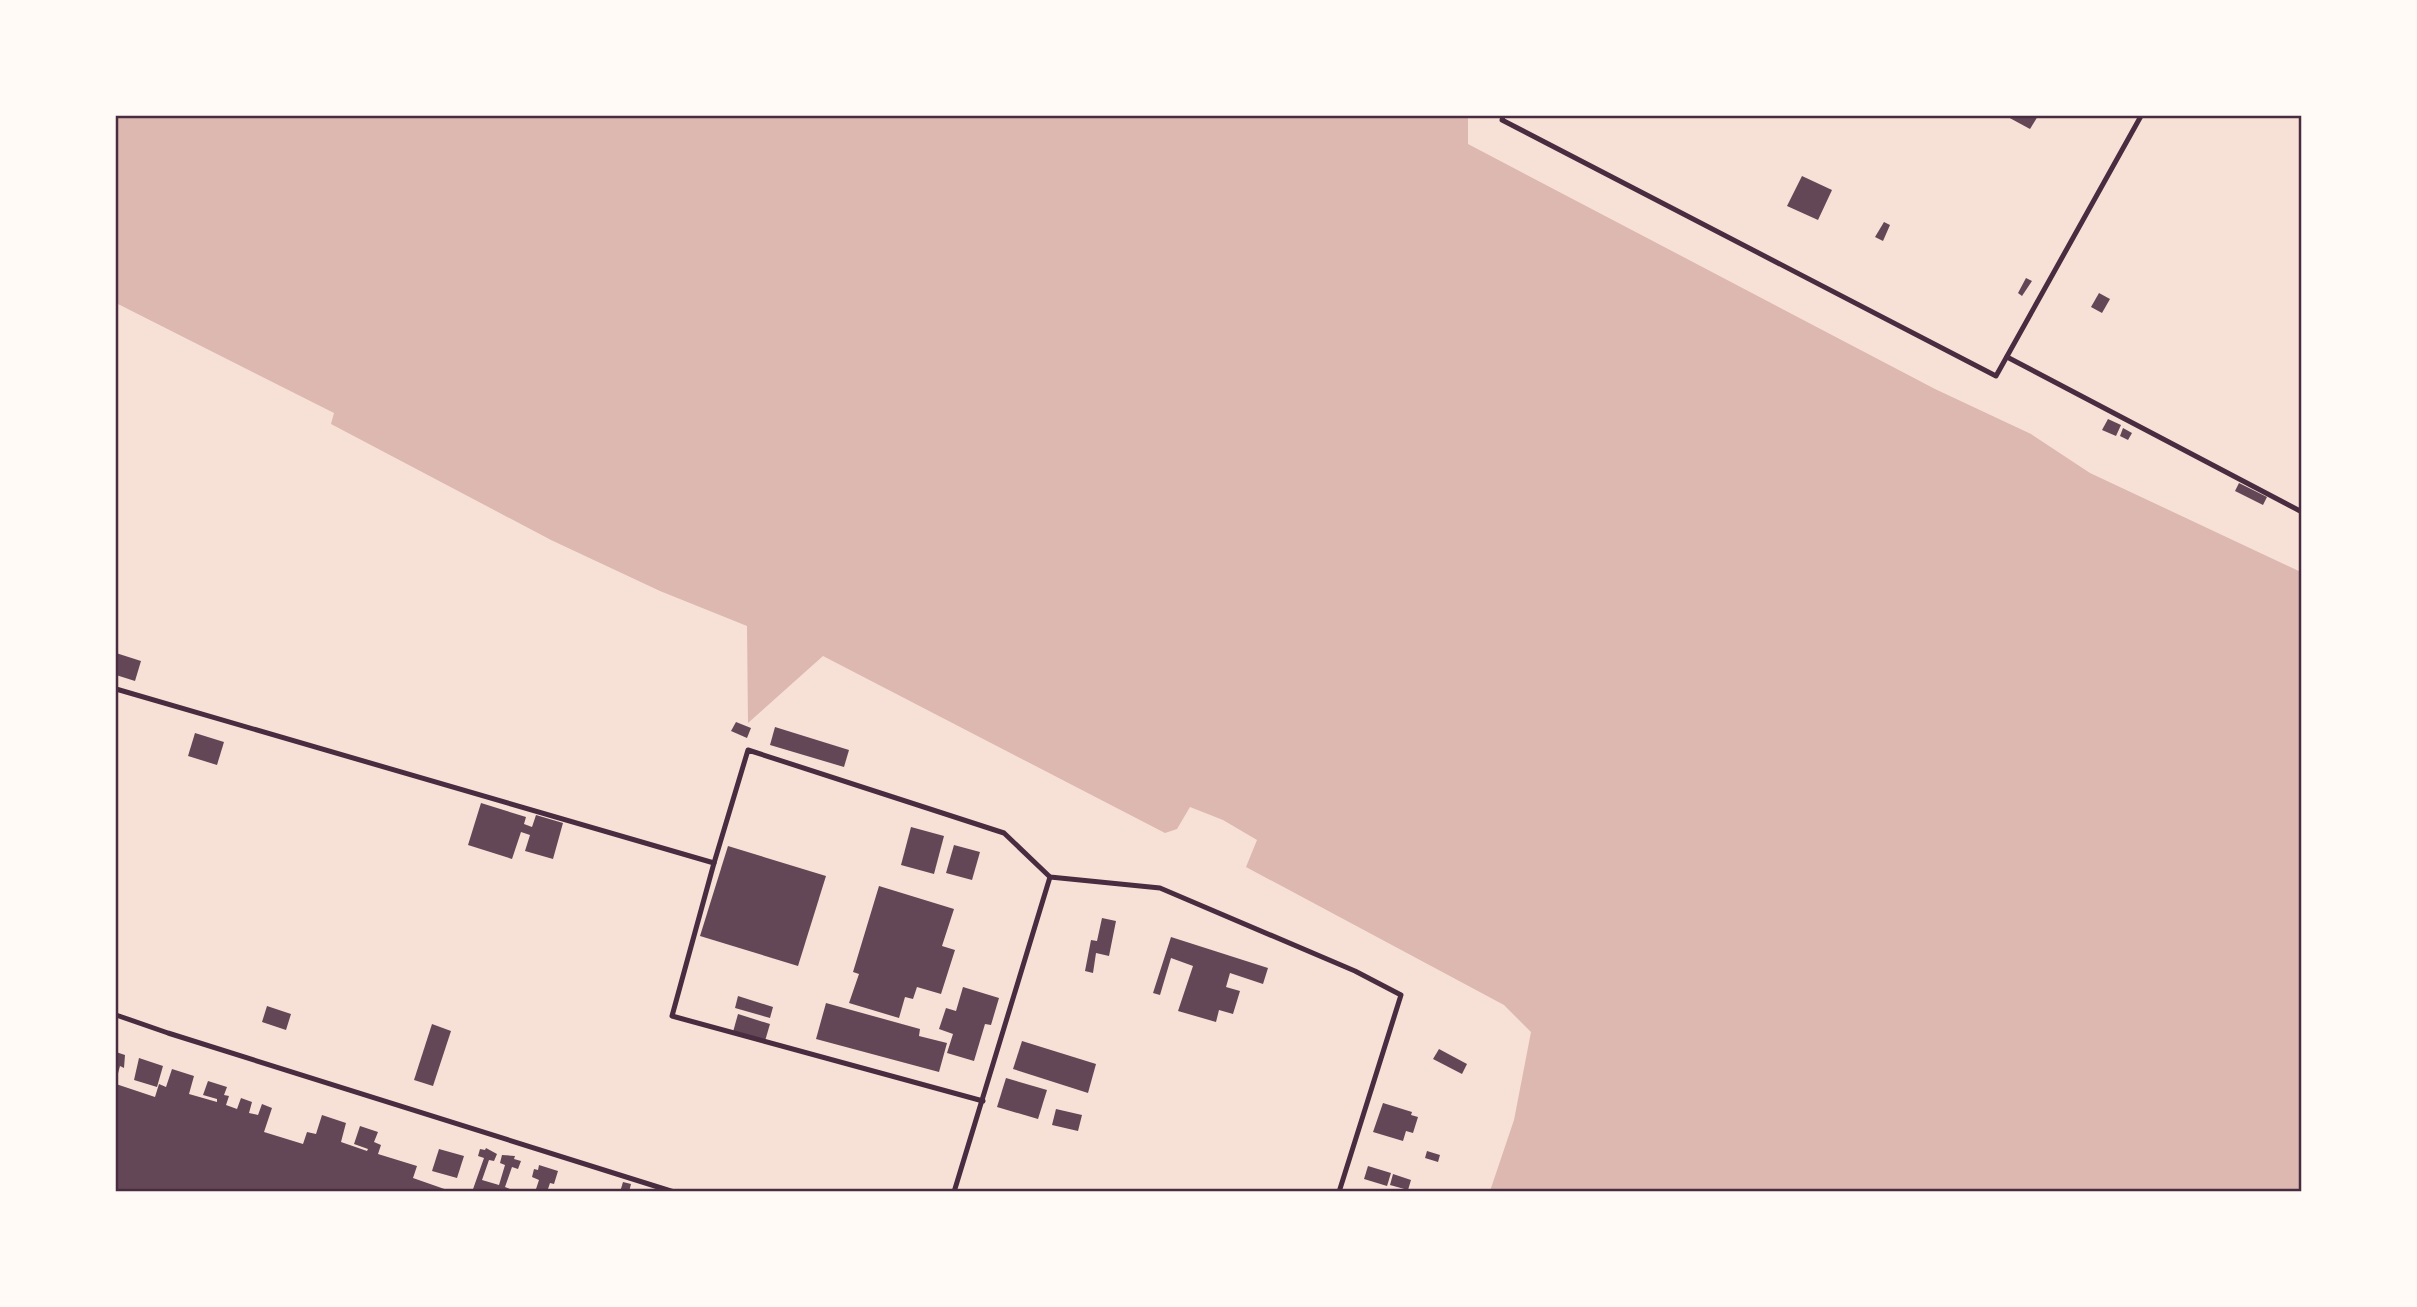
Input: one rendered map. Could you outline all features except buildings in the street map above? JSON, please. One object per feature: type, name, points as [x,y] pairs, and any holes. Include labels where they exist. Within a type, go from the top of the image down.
[{"type":"lane","points":[[1503,116],[1502,120],[1996,376],[2141,116]]},
{"type":"lane","points":[[2007,357],[2301,512]]},
{"type":"lane","points":[[116,689],[714,863]]},
{"type":"lane","points":[[983,1101],[672,1016],[748,750],[1004,833],[1050,877],[1160,888],[1355,971],[1401,995],[1339,1192]]},
{"type":"lane","points":[[954,1192],[1050,877]]},
{"type":"lane","points":[[116,1015],[674,1192]]},
{"type":"shaded area","points":[[116,116],[1468,116],[1468,144],[1935,389],[2031,434],[2090,473],[2301,572],[2301,1191],[1490,1191],[1514,1120],[1531,1032],[1504,1005],[1246,867],[1257,840],[1223,820],[1190,807],[1177,829],[1165,833],[823,656],[748,723],[747,626],[660,591],[551,540],[331,424],[334,413],[116,303]]}]
